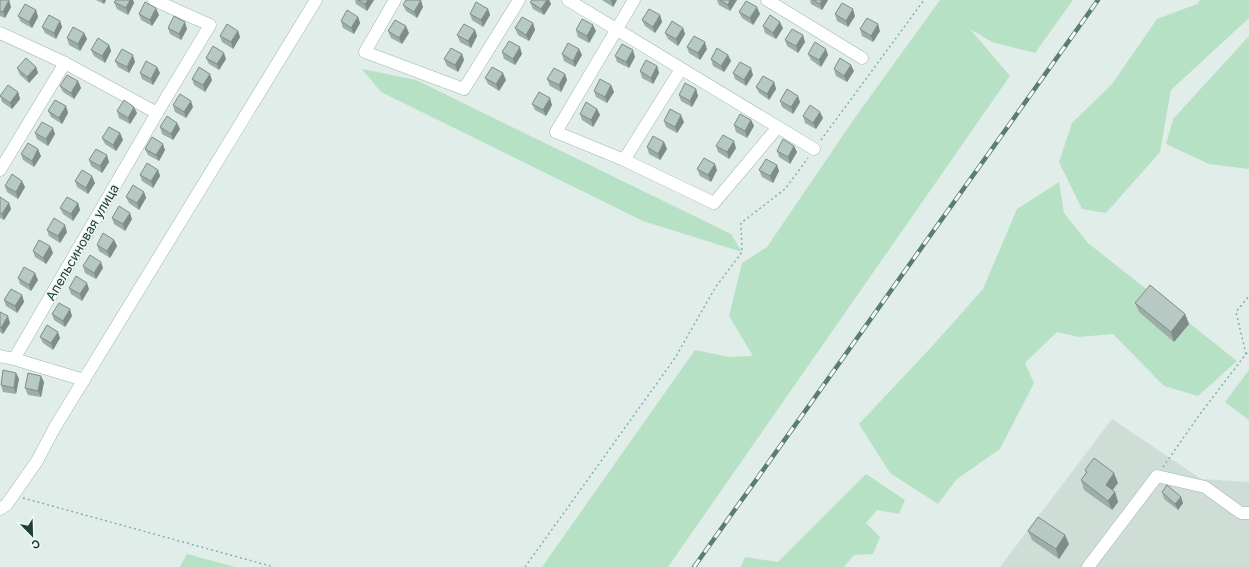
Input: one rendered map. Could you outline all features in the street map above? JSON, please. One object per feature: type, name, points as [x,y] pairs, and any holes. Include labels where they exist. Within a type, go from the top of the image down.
[{"type":"street","name":"Апельсиновая улица","points":[[14,359],[157,113],[210,26],[154,0]]},
{"type":"street","points":[[0,509],[7,504],[36,461],[316,0]]},
{"type":"street","points":[[395,0],[365,52],[464,89],[519,0]]},
{"type":"street","points":[[568,0],[814,149]]},
{"type":"street","points":[[634,0],[556,132],[624,160],[714,202],[778,127]]},
{"type":"street","points":[[767,0],[862,58]]},
{"type":"street","points":[[0,34],[65,63],[157,113]]},
{"type":"street","points":[[0,170],[65,63]]},
{"type":"street","points":[[624,160],[681,69]]},
{"type":"street","points":[[0,356],[84,380]]},
{"type":"street","points":[[1088,567],[1157,476],[1205,487],[1241,513],[1249,513]]},
{"type":"path","points":[[525,567],[675,358],[715,288],[742,252],[741,223],[785,189],[924,0]]},
{"type":"path","points":[[1246,354],[1236,312],[1249,296]]},
{"type":"path","points":[[1157,476],[1200,414],[1249,352]]},
{"type":"path","points":[[13,495],[274,567]]},
{"type":"shaded area","points":[[1112,419],[1201,479],[1249,482],[1249,567],[1000,567]]},
{"type":"green space","points":[[940,0],[1073,0],[1035,53],[992,42],[970,29],[1010,76],[668,567],[542,567],[695,350],[729,357],[753,356],[729,316],[742,263],[767,247],[854,119]]},
{"type":"green space","points":[[1200,0],[1249,0],[1249,18],[1171,90],[1160,152],[1106,213],[1082,209],[1059,162],[1072,123],[1112,84],[1157,19],[1197,4]]},
{"type":"green space","points":[[1249,36],[1249,169],[1209,164],[1166,144],[1173,119]]},
{"type":"green space","points":[[362,69],[416,80],[731,234],[742,252],[643,221],[381,92]]},
{"type":"green space","points":[[1059,182],[1064,213],[1088,243],[1237,361],[1198,396],[1164,386],[1113,334],[1079,337],[1057,332],[1025,363],[1034,383],[1000,449],[957,479],[938,504],[890,473],[859,424],[936,342],[983,289],[1017,209]]},
{"type":"green space","points":[[1249,370],[1249,420],[1225,402]]},
{"type":"green space","points":[[866,474],[905,500],[899,514],[877,510],[866,523],[880,537],[873,554],[854,555],[844,567],[741,567],[745,557],[778,562]]},
{"type":"green space","points":[[187,554],[235,567],[180,567]]},
{"type":"building","points":[[0,0],[9,0],[3,12],[0,11]]},
{"type":"building","points":[[116,0],[130,0],[126,8],[114,2]]},
{"type":"building","points":[[358,0],[368,0],[365,4]]},
{"type":"building","points":[[406,0],[421,0],[414,12],[403,5]]},
{"type":"building","points":[[532,0],[547,0],[541,9],[530,2]]},
{"type":"building","points":[[720,0],[730,0],[728,5]]},
{"type":"building","points":[[813,0],[822,0],[820,4]]},
{"type":"building","points":[[746,1],[757,7],[750,18],[739,12]]},
{"type":"building","points":[[145,2],[156,8],[150,20],[139,14]]},
{"type":"building","points":[[476,2],[488,9],[481,20],[470,14]]},
{"type":"building","points":[[842,3],[853,9],[846,21],[835,14]]},
{"type":"building","points":[[25,4],[36,10],[29,22],[18,16]]},
{"type":"building","points":[[649,9],[660,15],[653,27],[642,20]]},
{"type":"building","points":[[347,10],[358,17],[351,28],[341,21]]},
{"type":"building","points":[[49,15],[60,21],[54,33],[42,27]]},
{"type":"building","points":[[770,15],[780,22],[773,33],[763,26]]},
{"type":"building","points":[[174,16],[185,22],[179,34],[168,28]]},
{"type":"building","points":[[522,17],[533,23],[526,35],[515,28]]},
{"type":"building","points":[[867,18],[878,24],[871,36],[860,29]]},
{"type":"building","points":[[582,19],[593,25],[587,36],[576,30]]},
{"type":"building","points":[[395,20],[406,26],[399,38],[388,31]]},
{"type":"building","points":[[672,21],[683,28],[676,39],[665,33]]},
{"type":"building","points":[[227,24],[238,31],[231,42],[220,36]]},
{"type":"building","points":[[464,24],[475,30],[468,41],[457,35]]},
{"type":"building","points":[[73,27],[84,33],[78,44],[67,38]]},
{"type":"building","points":[[792,29],[803,35],[796,46],[785,40]]},
{"type":"building","points":[[694,36],[705,42],[698,53],[687,47]]},
{"type":"building","points":[[98,38],[109,45],[102,56],[91,50]]},
{"type":"building","points":[[509,41],[520,47],[513,59],[502,52]]},
{"type":"building","points":[[815,42],[826,49],[819,60],[808,54]]},
{"type":"building","points":[[568,43],[579,49],[573,61],[562,54]]},
{"type":"building","points":[[622,44],[633,50],[626,62],[615,56]]},
{"type":"building","points":[[213,46],[224,53],[217,64],[206,58]]},
{"type":"building","points":[[451,48],[462,54],[455,65],[444,59]]},
{"type":"building","points":[[717,48],[728,55],[721,66],[711,59]]},
{"type":"building","points":[[122,49],[133,55],[127,67],[115,61]]},
{"type":"building","points":[[26,58],[36,67],[27,77],[17,68]]},
{"type":"building","points":[[840,58],[851,65],[844,76],[834,69]]},
{"type":"building","points":[[646,60],[657,66],[651,78],[640,71]]},
{"type":"building","points":[[146,61],[157,67],[151,79],[140,73]]},
{"type":"building","points":[[740,62],[751,68],[744,80],[733,73]]},
{"type":"building","points":[[199,67],[210,74],[203,85],[192,79]]},
{"type":"building","points":[[492,67],[503,73],[496,84],[485,78]]},
{"type":"building","points":[[554,68],[565,74],[559,85],[547,79]]},
{"type":"building","points":[[67,75],[78,81],[71,93],[60,86]]},
{"type":"building","points":[[763,76],[774,82],[767,94],[756,87]]},
{"type":"building","points":[[600,79],[611,85],[605,97],[594,91]]},
{"type":"building","points":[[685,83],[696,89],[690,101],[679,95]]},
{"type":"building","points":[[8,85],[18,92],[10,103],[0,96]]},
{"type":"building","points":[[787,89],[798,96],[791,107],[780,101]]},
{"type":"building","points":[[539,92],[550,98],[543,110],[532,104]]},
{"type":"building","points":[[180,94],[191,101],[184,112],[173,105]]},
{"type":"building","points":[[55,100],[66,106],[59,118],[48,111]]},
{"type":"building","points":[[124,100],[134,107],[128,118],[117,111]]},
{"type":"building","points":[[586,102],[597,109],[591,120],[580,114]]},
{"type":"building","points":[[810,105],[820,112],[813,123],[803,116]]},
{"type":"building","points":[[670,109],[681,115],[675,127],[664,121]]},
{"type":"building","points":[[740,114],[751,120],[745,131],[734,125]]},
{"type":"building","points":[[167,116],[177,123],[171,134],[160,127]]},
{"type":"building","points":[[42,122],[53,128],[46,139],[35,133]]},
{"type":"building","points":[[109,127],[120,133],[113,145],[102,138]]},
{"type":"building","points":[[723,135],[734,141],[727,152],[716,146]]},
{"type":"building","points":[[653,136],[664,142],[658,154],[647,147]]},
{"type":"building","points":[[152,137],[163,144],[156,155],[145,149]]},
{"type":"building","points":[[783,139],[794,146],[788,157],[777,151]]},
{"type":"building","points":[[28,143],[38,149],[32,161],[21,154]]},
{"type":"building","points":[[96,149],[107,155],[100,166],[89,160]]},
{"type":"building","points":[[704,158],[715,164],[708,175],[697,169]]},
{"type":"building","points":[[766,159],[777,165],[770,176],[759,170]]},
{"type":"building","points":[[147,163],[158,170],[151,181],[140,175]]},
{"type":"building","points":[[82,170],[92,176],[86,188],[75,181]]},
{"type":"building","points":[[12,174],[22,181],[16,192],[5,186]]},
{"type":"building","points":[[133,185],[144,192],[137,203],[126,197]]},
{"type":"building","points":[[0,197],[9,203],[2,214],[0,213]]},
{"type":"building","points":[[67,197],[78,203],[71,214],[60,208]]},
{"type":"building","points":[[119,206],[130,213],[123,224],[112,218]]},
{"type":"building","points":[[54,218],[65,225],[58,236],[47,230]]},
{"type":"building","points":[[103,233],[114,240],[107,251],[97,245]]},
{"type":"building","points":[[39,240],[50,246],[43,258],[33,251]]},
{"type":"building","points":[[90,255],[101,262],[94,273],[83,266]]},
{"type":"building","points":[[24,267],[35,273],[29,285],[18,278]]},
{"type":"building","points":[[76,276],[87,283],[80,294],[69,288]]},
{"type":"building","points":[[1150,285],[1185,314],[1171,332],[1135,303]]},
{"type":"building","points":[[11,289],[22,295],[15,306],[4,300]]},
{"type":"building","points":[[59,303],[70,309],[63,321],[52,314]]},
{"type":"building","points":[[0,312],[8,316],[1,328],[0,327]]},
{"type":"building","points":[[47,325],[58,332],[51,343],[40,337]]},
{"type":"building","points":[[3,370],[16,373],[14,388],[1,385]]},
{"type":"building","points":[[28,373],[41,376],[38,391],[25,388]]},
{"type":"building","points":[[1094,458],[1114,473],[1106,485],[1115,492],[1108,501],[1081,480],[1087,472],[1085,470]]},
{"type":"building","points":[[1167,485],[1181,497],[1175,504],[1162,492]]},
{"type":"building","points":[[1038,517],[1065,535],[1056,549],[1028,531]]},
{"type":"railway","points":[[694,567],[1098,0]]}]
